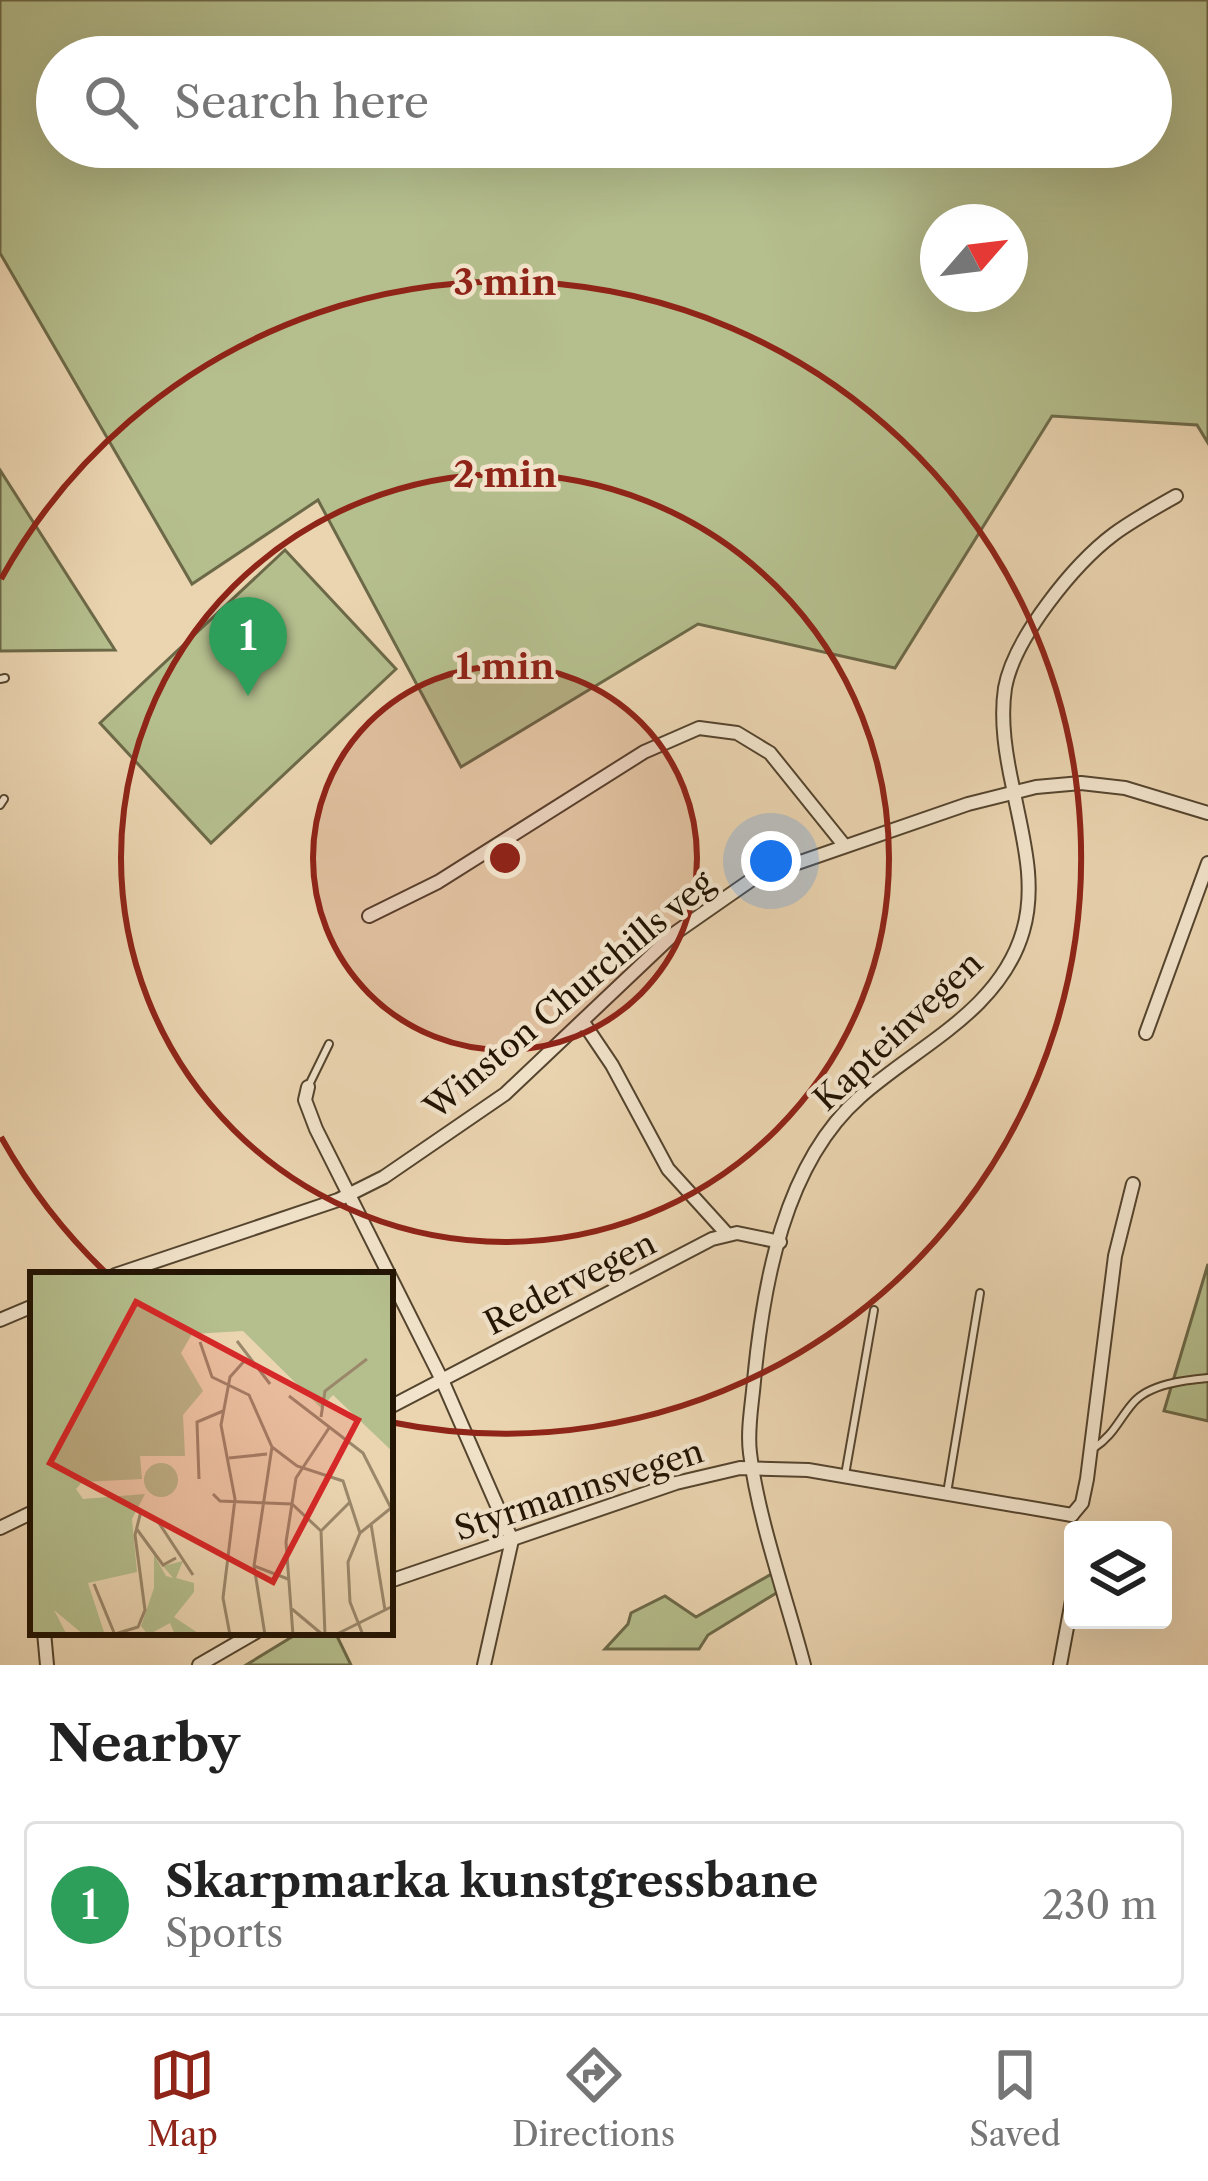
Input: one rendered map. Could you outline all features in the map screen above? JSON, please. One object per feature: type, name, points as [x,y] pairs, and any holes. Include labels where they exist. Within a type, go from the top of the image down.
[{"type":"street","name":"Kapteinvegen","points":[[804,1665],[753,1468],[750,1426],[757,1358],[780,1242],[803,1175],[836,1121],[863,1093],[982,1000],[1016,949],[1027,914],[1029,881],[1004,733],[1005,690],[1027,637],[1066,582],[1102,544],[1176,496]]},
{"type":"street","points":[[369,916],[438,882],[644,752],[699,728],[737,733],[770,753],[844,845]]},
{"type":"street","name":"Winston Churchills veg","points":[[124,1272],[351,1195],[478,1114],[583,1022],[657,948],[734,889],[778,868],[1013,792],[1061,784],[1142,791],[1208,813]]},
{"type":"street","points":[[1146,1033],[1208,862]]},
{"type":"street","points":[[583,1022],[668,1169],[727,1234],[780,1242]]},
{"type":"street","points":[[308,1087],[307,1108],[389,1272]]},
{"type":"street","points":[[1074,1521],[1072,1515],[1082,1503],[1091,1450],[1115,1256],[1133,1184]]},
{"type":"street","name":"Redervegen","points":[[393,1405],[727,1234]]},
{"type":"street","points":[[393,1280],[512,1540],[484,1665]]},
{"type":"street","points":[[0,1320],[30,1307]]},
{"type":"street","name":"Styrmannsvegen","points":[[393,1580],[728,1469],[845,1475],[1072,1515]]},
{"type":"street","points":[[0,1528],[30,1513]]},
{"type":"street","points":[[1060,1665],[1067,1629]]},
{"type":"street","points":[[44,1635],[47,1665]]},
{"type":"street","points":[[199,1665],[251,1635]]},
{"type":"lane","points":[[308,1087],[329,1044]]},
{"type":"lane","points":[[947,1492],[980,1293]]},
{"type":"lane","points":[[845,1475],[874,1310]]},
{"type":"lane","points":[[1091,1450],[1114,1431],[1137,1397],[1208,1378]]},
{"type":"green space","points":[[0,0],[1208,0],[1208,443],[1197,425],[1052,416],[895,668],[698,624],[461,767],[318,500],[192,584],[0,253]]},
{"type":"green space","points":[[0,470],[115,650],[0,651]]},
{"type":"green space","points":[[285,550],[396,669],[211,843],[100,723]]},
{"type":"green space","points":[[1208,1264],[1208,1421],[1164,1411]]},
{"type":"green space","points":[[775,1572],[778,1592],[708,1635],[699,1649],[605,1649],[628,1624],[631,1613],[665,1596],[696,1617]]},
{"type":"green space","points":[[295,1635],[336,1635],[351,1665],[246,1665]]},
{"type":"place","name":"Skarpmarka kunstgressbane","points":[[248,696]]}]
